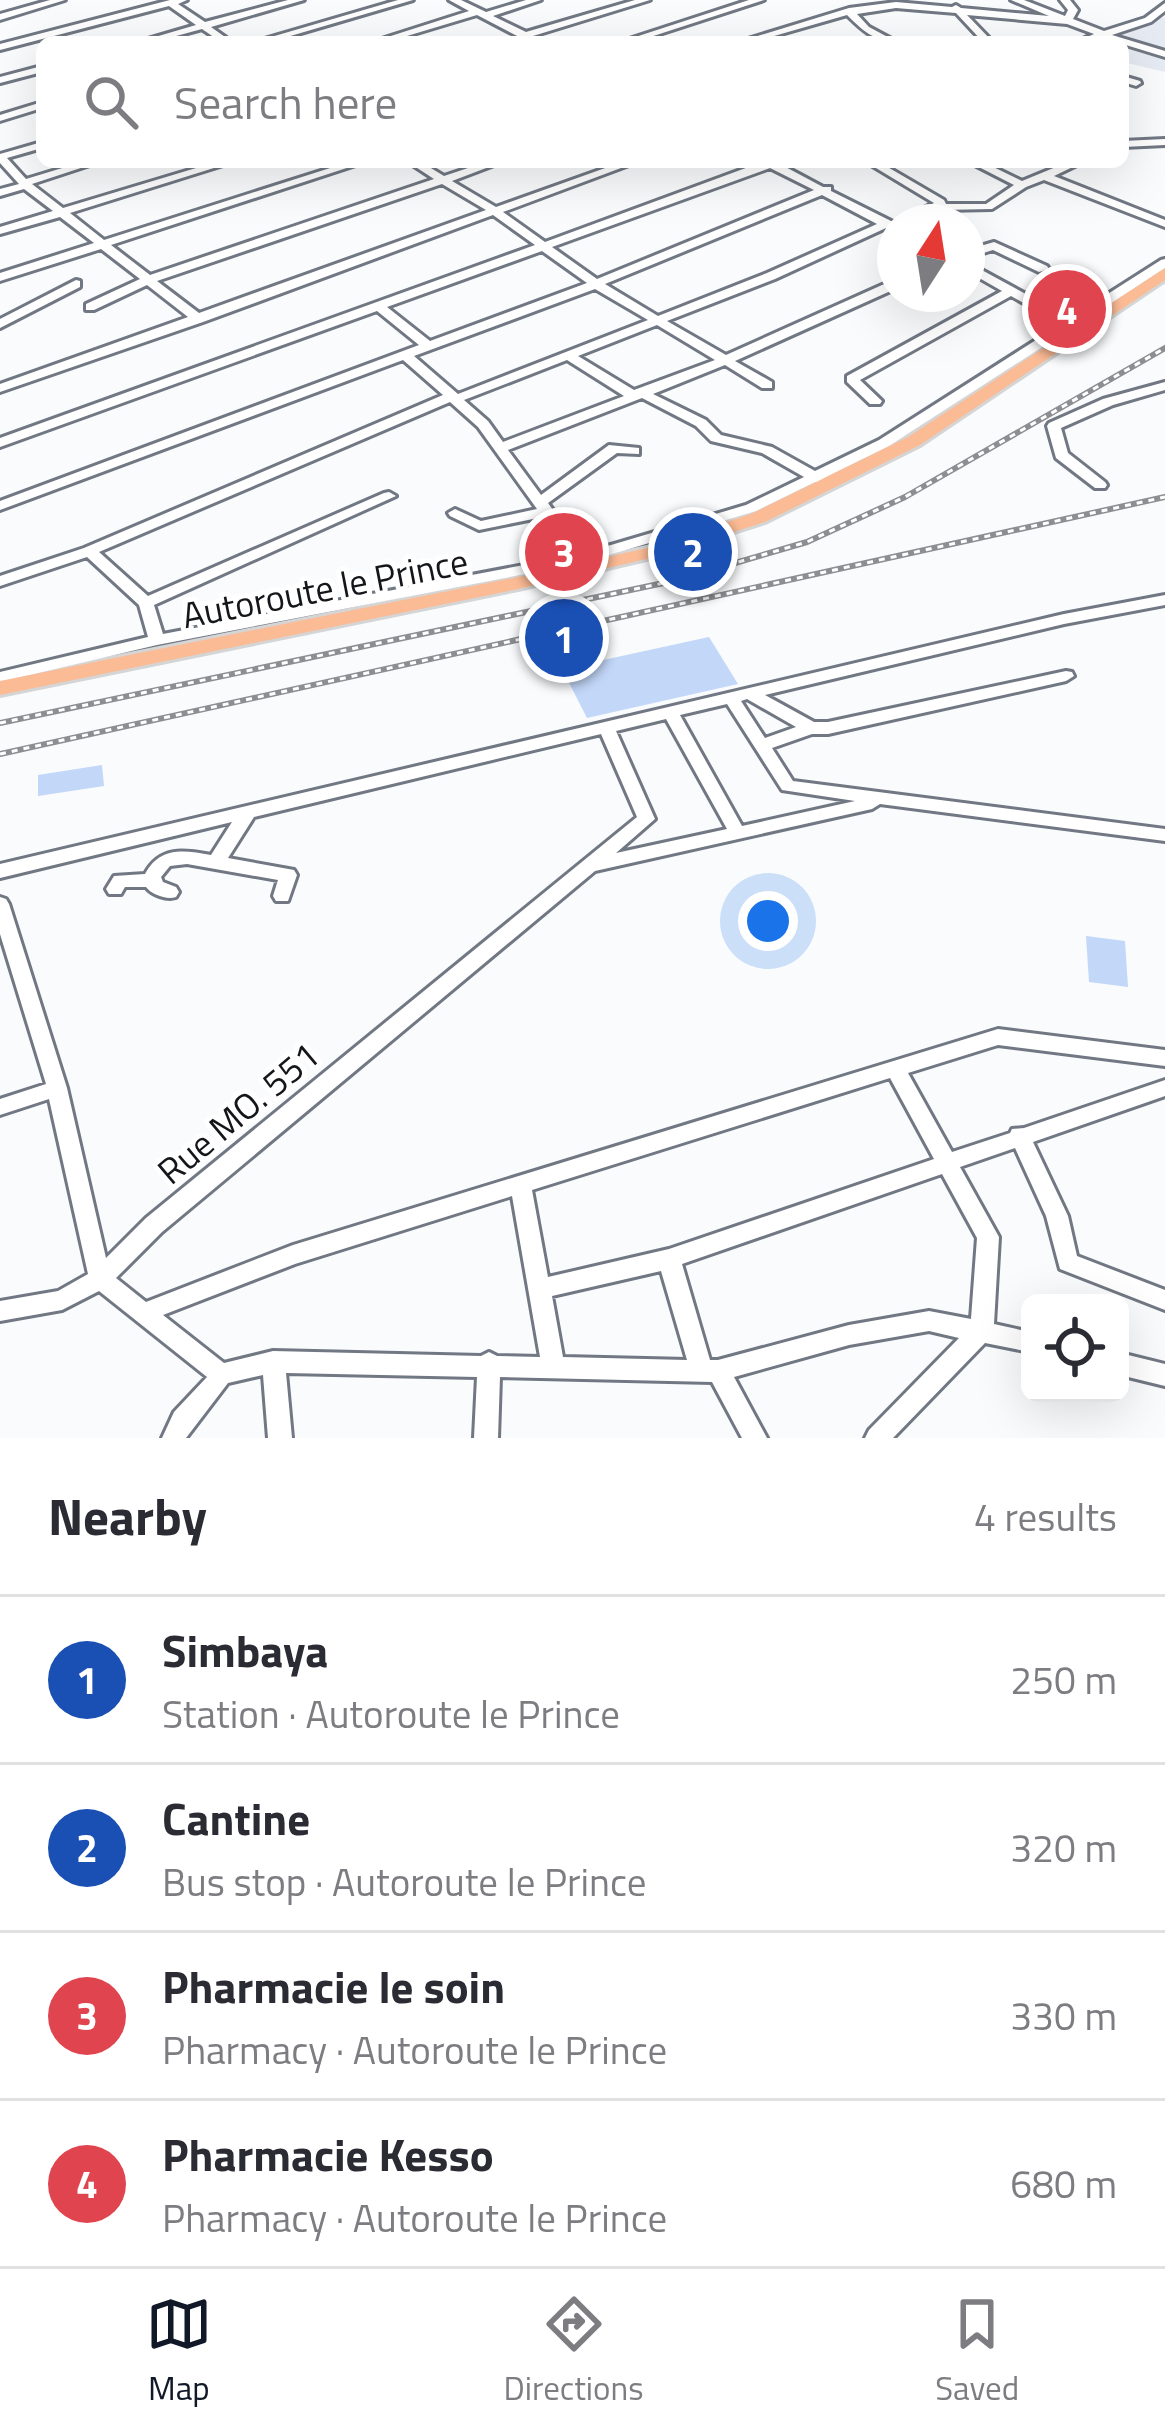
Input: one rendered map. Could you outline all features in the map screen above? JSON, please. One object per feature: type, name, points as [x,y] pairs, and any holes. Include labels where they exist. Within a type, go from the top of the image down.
[{"type":"main road","name":"Autoroute le Prince","points":[[0,688],[583,563],[758,518],[853,476],[1075,327],[1165,273]]},
{"type":"main road","name":"Autoroute le Prince","points":[[0,700],[659,560],[767,525],[863,482],[925,446],[1165,288]]},
{"type":"street","points":[[0,17],[60,0]]},
{"type":"street","points":[[164,36],[299,0]]},
{"type":"street","points":[[281,36],[408,0]]},
{"type":"street","points":[[454,0],[522,35]]},
{"type":"street","points":[[399,36],[536,0]]},
{"type":"street","points":[[517,36],[645,0]]},
{"type":"street","points":[[645,36],[759,0]]},
{"type":"street","points":[[1016,0],[1106,36]]},
{"type":"street","points":[[1065,0],[1073,10],[1067,21]]},
{"type":"street","points":[[41,36],[172,1],[221,36]]},
{"type":"street","points":[[764,36],[849,11],[896,5],[949,5],[1067,21]]},
{"type":"street","points":[[949,5],[982,36]]},
{"type":"street","points":[[1095,36],[1148,20],[1165,6]]},
{"type":"street","points":[[849,11],[880,36]]},
{"type":"street","points":[[0,47],[36,37]]},
{"type":"street","points":[[1129,44],[1165,54]]},
{"type":"street","points":[[0,80],[36,71]]},
{"type":"street","points":[[0,118],[36,107]]},
{"type":"street","points":[[1129,142],[1165,142]]},
{"type":"street","points":[[36,147],[0,157],[25,184],[200,319]]},
{"type":"street","points":[[0,193],[75,168]]},
{"type":"street","points":[[0,231],[208,168]]},
{"type":"street","points":[[0,278],[341,168]]},
{"type":"street","points":[[423,168],[493,210],[596,284],[767,385]]},
{"type":"street","points":[[90,308],[150,279],[479,168]]},
{"type":"street","points":[[0,388],[615,168]]},
{"type":"street","points":[[0,443],[757,168]]},
{"type":"street","points":[[781,168],[877,217]]},
{"type":"street","points":[[884,168],[936,204]]},
{"type":"street","points":[[987,168],[1022,185]]},
{"type":"street","points":[[985,207],[1063,168]]},
{"type":"street","points":[[1044,176],[1165,224]]},
{"type":"street","points":[[0,506],[596,284],[826,190]]},
{"type":"street","points":[[4,573],[88,551],[455,398],[571,356],[652,318],[877,232]]},
{"type":"street","points":[[985,249],[994,246],[1043,269]]},
{"type":"street","points":[[406,356],[455,398],[500,448],[583,563],[751,508],[818,479],[1075,327],[1165,263]]},
{"type":"street","points":[[985,276],[1075,327]]},
{"type":"street","points":[[0,324],[76,284]]},
{"type":"street","points":[[875,401],[852,379],[1012,290]]},
{"type":"street","points":[[500,448],[728,359],[877,292]]},
{"type":"street","points":[[377,305],[428,346]]},
{"type":"street","points":[[571,356],[635,394],[700,423],[716,437],[767,450],[818,479]]},
{"type":"street","points":[[1100,484],[1061,455],[1054,426],[1108,401],[1165,386]]},
{"type":"street","points":[[455,514],[479,526],[543,508],[614,448],[634,451]]},
{"type":"street","points":[[146,603],[389,496]]},
{"type":"street","points":[[88,551],[146,603],[157,640]]},
{"type":"street","points":[[0,871],[1064,619],[1165,600]]},
{"type":"street","points":[[0,677],[157,640],[376,607]]},
{"type":"street","points":[[763,745],[811,728],[1066,676]]},
{"type":"street","points":[[752,695],[811,728]]},
{"type":"street","points":[[732,700],[806,815]]},
{"type":"street","points":[[672,715],[737,832]]},
{"type":"street","points":[[608,728],[662,851]]},
{"type":"street","points":[[788,786],[1165,835]]},
{"type":"street","points":[[586,866],[893,799]]},
{"type":"street","points":[[215,862],[248,812]]},
{"type":"street","name":"Rue MO. 551","points":[[100,1279],[154,1225],[646,819]]},
{"type":"street","points":[[153,880],[166,857],[215,862],[288,875],[282,896]]},
{"type":"street","points":[[115,890],[121,881],[153,880],[170,892]]},
{"type":"street","points":[[0,904],[57,1088],[100,1279],[221,1374]]},
{"type":"street","points":[[142,1313],[293,1255],[998,1037],[1165,1058]]},
{"type":"street","points":[[877,1438],[982,1330],[988,1237],[894,1066]]},
{"type":"street","points":[[0,1107],[57,1088]]},
{"type":"street","points":[[539,1289],[669,1259],[1165,1088]]},
{"type":"street","points":[[1019,1135],[1057,1216],[1067,1262],[1165,1300]]},
{"type":"street","points":[[521,1187],[553,1364]]},
{"type":"street","points":[[669,1259],[710,1371],[755,1438]]},
{"type":"street","points":[[0,1311],[62,1300],[100,1279]]},
{"type":"street","points":[[221,1374],[273,1362],[553,1364],[710,1371],[929,1321],[1021,1340]]},
{"type":"street","points":[[273,1362],[280,1438]]},
{"type":"street","points":[[486,1438],[490,1363]]},
{"type":"street","points":[[1129,1366],[1165,1375]]},
{"type":"street","points":[[174,1438],[178,1421],[212,1395],[221,1374]]},
{"type":"shaded area","points":[[1165,17],[1165,72],[1129,63],[1129,36],[1110,36]]},
{"type":"shaded area","points":[[709,637],[738,684],[587,718],[562,669]]},
{"type":"shaded area","points":[[102,765],[104,786],[38,796],[38,775]]},
{"type":"shaded area","points":[[1086,936],[1125,941],[1128,987],[1089,982]]},
{"type":"railway","points":[[0,723],[673,581],[807,542],[905,497],[1165,348]]},
{"type":"railway","points":[[0,754],[1165,497]]},
{"type":"place","name":"Pharmacie Kesso","points":[[1067,309]]},
{"type":"place","name":"Pharmacie le soin","points":[[564,552]]},
{"type":"place","name":"Cantine","points":[[693,552]]},
{"type":"place","name":"Simbaya","points":[[564,638]]}]
